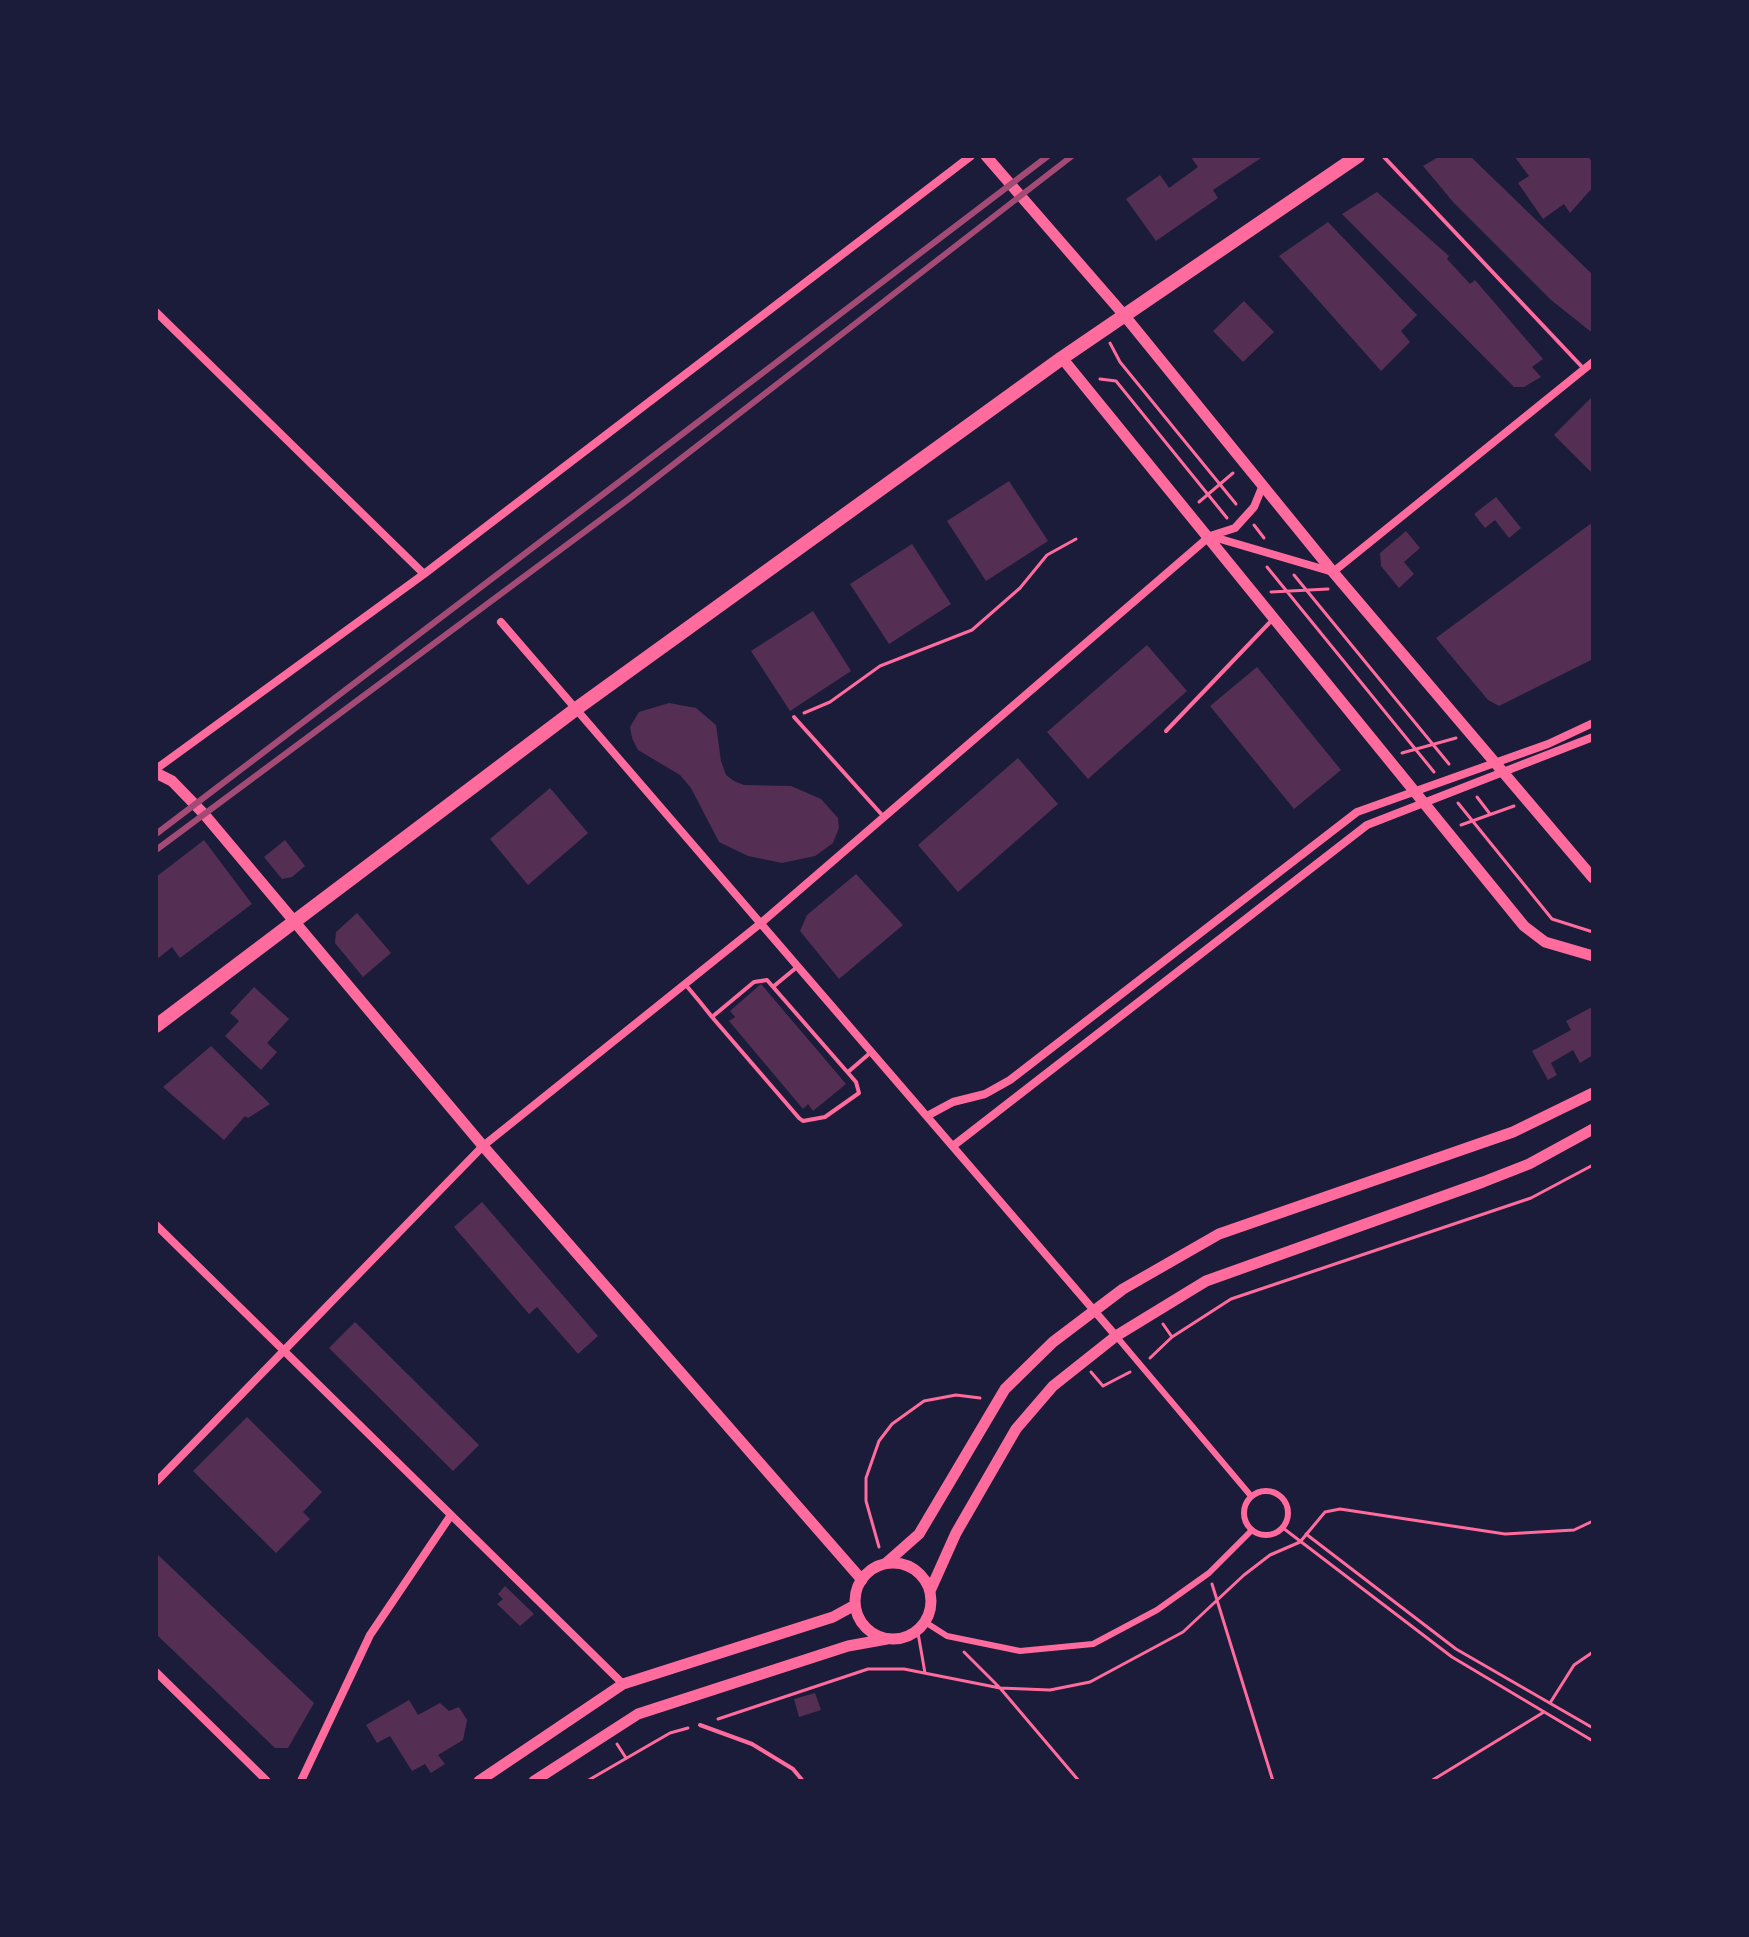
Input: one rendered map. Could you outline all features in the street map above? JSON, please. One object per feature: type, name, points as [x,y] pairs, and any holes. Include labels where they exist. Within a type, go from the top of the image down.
[{"type":"main road","points":[[156,1026],[576,709],[1062,358],[1358,156]]},
{"type":"street","points":[[862,1580],[483,1146],[204,814],[172,781],[156,771],[424,574],[971,156]]},
{"type":"street","points":[[986,156],[1124,315],[1347,589],[1593,878]]},
{"type":"street","points":[[156,312],[424,574]]},
{"type":"street","points":[[1062,358],[1210,536],[1411,791],[1524,926],[1545,942],[1593,956]]},
{"type":"street","points":[[1333,572],[1593,362]]},
{"type":"street","points":[[156,1482],[483,1146],[761,923],[1210,536],[1235,528],[1254,507],[1263,485]]},
{"type":"street","points":[[1210,536],[1333,572]]},
{"type":"street","points":[[501,622],[1251,1496]]},
{"type":"street","points":[[953,1146],[1367,825],[1450,793],[1593,723]]},
{"type":"street","points":[[927,1116],[953,1102],[985,1094],[1010,1080],[1357,812],[1441,781],[1500,767],[1593,737]]},
{"type":"street","points":[[887,1639],[866,1627],[855,1605],[862,1580],[919,1534],[995,1402],[1034,1359],[1094,1310],[1176,1256],[1219,1234],[1513,1132],[1593,1093]]},
{"type":"street","points":[[930,1591],[956,1533],[1016,1429],[1038,1401],[1081,1362],[1116,1336],[1206,1281],[1517,1169],[1593,1129]]},
{"type":"street","points":[[156,1225],[623,1684]]},
{"type":"street","points":[[1266,1490],[1282,1496],[1289,1512],[1283,1528],[1268,1535],[1252,1530],[1243,1513],[1251,1496],[1266,1490]]},
{"type":"street","points":[[301,1781],[370,1635],[451,1515]]},
{"type":"street","points":[[922,1626],[947,1636],[1020,1651],[1093,1644],[1157,1610],[1209,1573],[1252,1530]]},
{"type":"street","points":[[534,1781],[638,1714],[848,1646],[898,1639],[922,1626],[931,1602],[926,1581],[908,1566],[885,1564]]},
{"type":"street","points":[[479,1781],[623,1684],[833,1617],[855,1605]]},
{"type":"street","points":[[156,1672],[267,1781]]},
{"type":"lane","points":[[1383,156],[1584,369]]},
{"type":"lane","points":[[1166,731],[1275,617]]},
{"type":"lane","points":[[794,717],[884,817]]},
{"type":"lane","points":[[774,986],[798,966]]},
{"type":"lane","points":[[685,984],[712,1017],[803,1121],[825,1117],[859,1093],[858,1085],[848,1072],[767,980],[754,982],[712,1017]]},
{"type":"lane","points":[[848,1072],[872,1052]]},
{"type":"lane","points":[[700,1725],[752,1744],[793,1769],[803,1781]]},
{"type":"path","points":[[1076,375],[1116,381],[1235,528]]},
{"type":"path","points":[[1189,511],[1245,463]]},
{"type":"path","points":[[794,717],[830,702],[880,666],[972,630],[1020,588],[1047,555],[1076,539]]},
{"type":"path","points":[[1253,549],[1441,781]]},
{"type":"path","points":[[1256,593],[1347,589]]},
{"type":"path","points":[[1386,759],[1472,734]]},
{"type":"path","points":[[1450,793],[1552,919],[1593,932]]},
{"type":"path","points":[[1445,830],[1530,802]]},
{"type":"path","points":[[1081,1362],[1103,1386],[1142,1366],[1172,1337],[1231,1299],[1531,1198],[1593,1165]]},
{"type":"path","points":[[885,1564],[866,1501],[866,1478],[879,1441],[892,1424],[924,1401],[956,1395],[995,1402]]},
{"type":"path","points":[[587,1781],[670,1733],[868,1669],[904,1669],[1000,1688],[1050,1690],[1090,1682],[1183,1632],[1217,1598],[1270,1555],[1300,1542],[1325,1512],[1340,1509],[1505,1534],[1574,1530],[1593,1521]]},
{"type":"path","points":[[1283,1528],[1452,1657],[1593,1741]]},
{"type":"path","points":[[1306,1534],[1456,1649],[1593,1728]]},
{"type":"path","points":[[1209,1573],[1273,1781]]},
{"type":"path","points":[[922,1626],[925,1673]]},
{"type":"path","points":[[947,1636],[1000,1688],[1079,1781]]},
{"type":"path","points":[[1550,1704],[1574,1665],[1593,1652]]},
{"type":"path","points":[[1431,1781],[1546,1712]]},
{"type":"path","points":[[597,1775],[601,1781]]},
{"type":"building","points":[[1190,156],[1264,156],[1213,190],[1218,198],[1156,241],[1126,199],[1160,175],[1169,188],[1198,167]]},
{"type":"building","points":[[1440,156],[1470,156],[1593,275],[1593,330],[1590,331],[1551,300],[1454,203],[1423,166]]},
{"type":"building","points":[[1514,156],[1588,156],[1593,164],[1593,187],[1570,213],[1564,204],[1543,219],[1518,183],[1529,176]]},
{"type":"building","points":[[1377,192],[1449,256],[1447,259],[1470,284],[1475,280],[1543,359],[1532,367],[1541,377],[1524,387],[1514,387],[1342,214]]},
{"type":"building","points":[[1328,222],[1417,315],[1401,331],[1410,342],[1381,371],[1279,256]]},
{"type":"building","points":[[1244,301],[1274,332],[1243,362],[1213,331]]},
{"type":"building","points":[[1593,396],[1593,474],[1554,435]]},
{"type":"building","points":[[1009,481],[1048,541],[986,581],[947,521]]},
{"type":"building","points":[[1496,497],[1521,528],[1509,538],[1495,520],[1485,528],[1474,514]]},
{"type":"building","points":[[1593,522],[1593,659],[1499,706],[1488,700],[1436,638]]},
{"type":"building","points":[[1406,531],[1420,548],[1404,562],[1414,574],[1399,588],[1381,566],[1380,553]]},
{"type":"building","points":[[912,544],[951,604],[889,644],[850,584]]},
{"type":"building","points":[[813,611],[851,671],[790,711],[751,651]]},
{"type":"building","points":[[1147,645],[1187,691],[1088,779],[1047,732]]},
{"type":"building","points":[[1257,667],[1341,770],[1294,809],[1210,706]]},
{"type":"building","points":[[669,703],[696,708],[716,725],[721,761],[726,775],[734,781],[744,785],[791,786],[821,799],[838,818],[839,828],[833,843],[815,856],[782,863],[748,856],[719,842],[691,788],[680,775],[638,750],[632,738],[630,727],[639,712]]},
{"type":"building","points":[[1018,758],[1058,804],[958,892],[918,845]]},
{"type":"building","points":[[550,788],[588,833],[528,885],[490,839]]},
{"type":"building","points":[[204,840],[252,904],[180,958],[172,947],[156,960],[156,877]]},
{"type":"building","points":[[285,840],[305,866],[292,877],[282,879],[264,857]]},
{"type":"building","points":[[856,874],[903,925],[839,979],[800,931],[807,915]]},
{"type":"building","points":[[357,913],[391,953],[363,977],[335,943],[336,932]]},
{"type":"building","points":[[761,984],[846,1084],[813,1111],[808,1104],[803,1109],[729,1021],[735,1017],[730,1011]]},
{"type":"building","points":[[254,987],[289,1019],[267,1043],[277,1052],[261,1070],[225,1036],[239,1021],[230,1013]]},
{"type":"building","points":[[1592,1007],[1593,1055],[1580,1063],[1573,1050],[1551,1063],[1557,1075],[1548,1080],[1532,1051],[1571,1030],[1566,1021]]},
{"type":"building","points":[[211,1046],[270,1104],[248,1118],[245,1116],[224,1140],[163,1087]]},
{"type":"building","points":[[482,1202],[598,1336],[578,1354],[537,1307],[529,1314],[454,1227]]},
{"type":"building","points":[[355,1322],[479,1445],[453,1471],[329,1348]]},
{"type":"building","points":[[247,1417],[322,1492],[303,1512],[310,1519],[276,1553],[193,1471]]},
{"type":"building","points":[[156,1553],[314,1703],[288,1748],[275,1748],[156,1634]]},
{"type":"building","points":[[505,1586],[534,1614],[520,1626],[497,1604],[503,1599],[498,1594]]},
{"type":"building","points":[[815,1693],[821,1710],[799,1717],[794,1699]]},
{"type":"building","points":[[409,1700],[418,1715],[440,1703],[449,1711],[459,1707],[467,1720],[463,1740],[438,1755],[445,1764],[431,1773],[425,1764],[412,1771],[390,1736],[377,1743],[366,1725]]},
{"type":"railway","points":[[156,834],[1048,156]]},
{"type":"railway","points":[[156,850],[630,498],[1072,156]]}]
